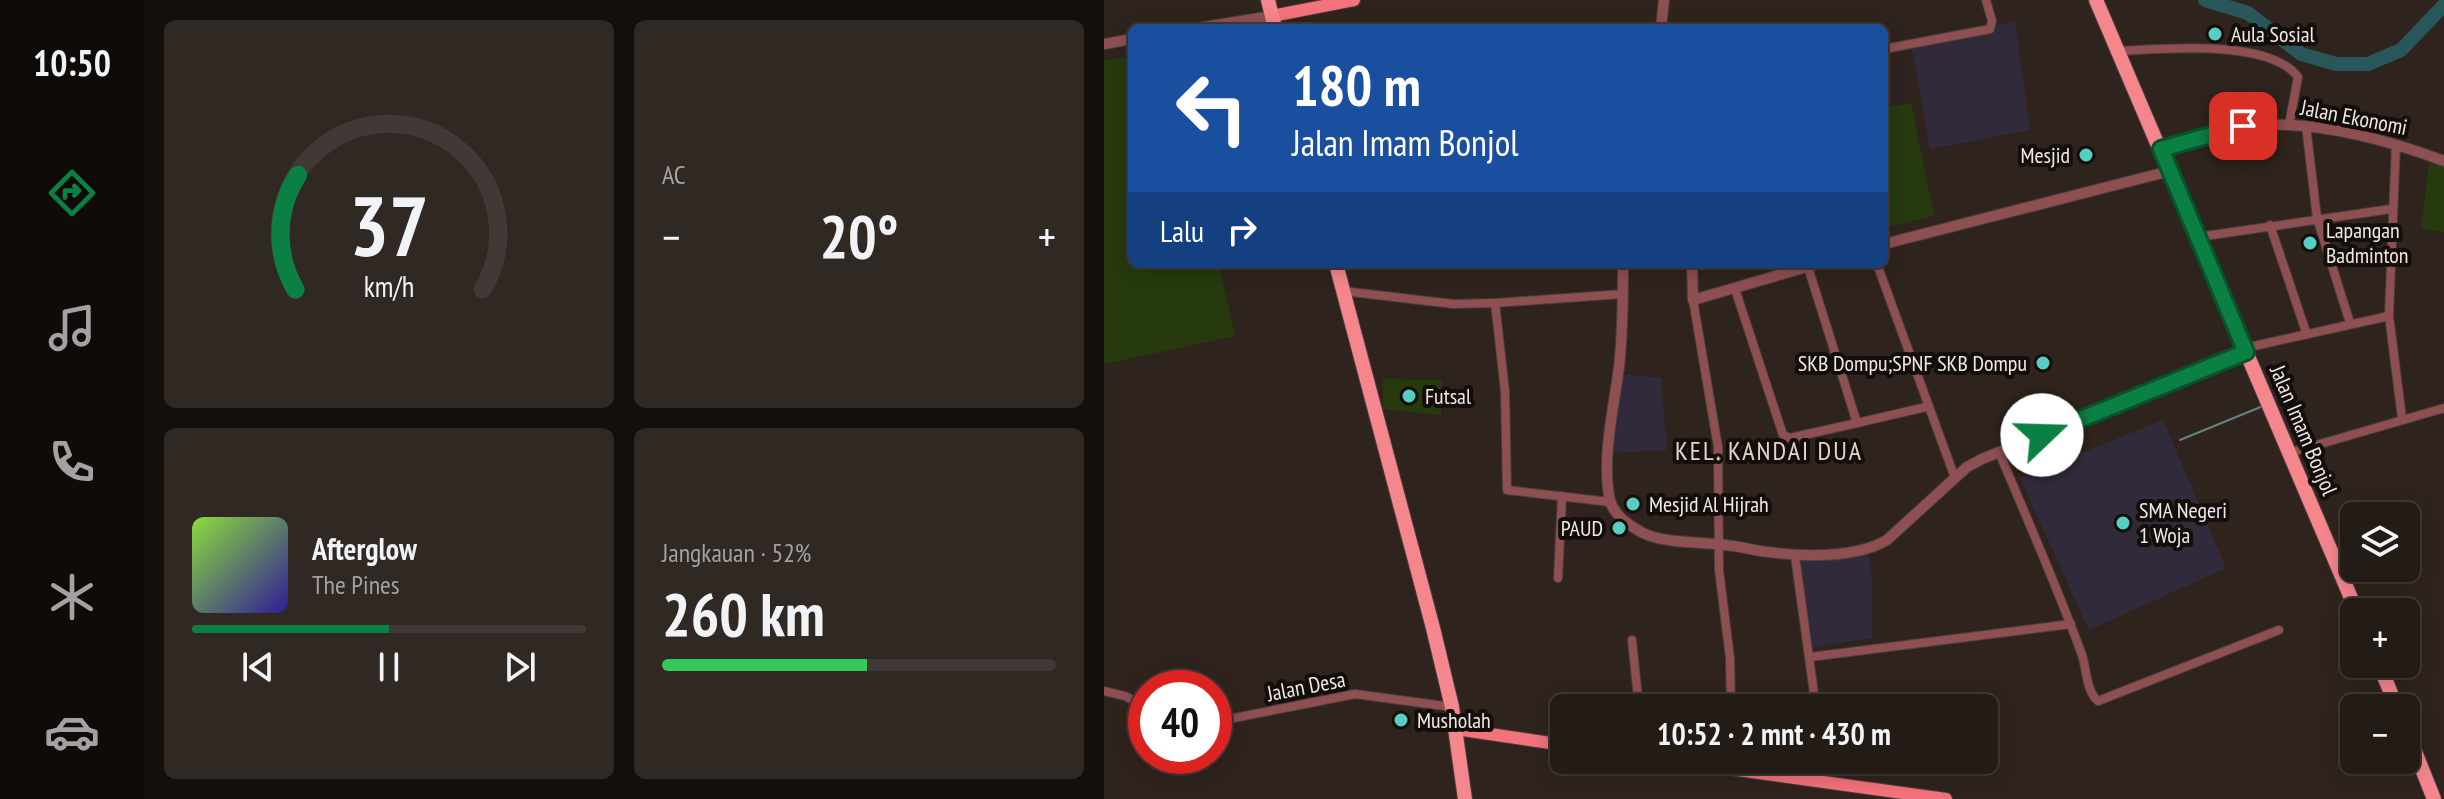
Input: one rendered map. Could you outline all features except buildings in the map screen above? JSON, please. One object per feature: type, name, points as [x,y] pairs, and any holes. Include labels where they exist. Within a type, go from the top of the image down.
[{"type":"highway","points":[[1268,0],[1274,22]]},
{"type":"highway","name":"Jalan Imam Bonjol","points":[[2096,0],[2351,598]]},
{"type":"highway","points":[[1337,268],[1452,707],[1465,799]]},
{"type":"highway","points":[[1456,734],[1453,753],[1456,799]]},
{"type":"highway","points":[[2420,764],[2434,799]]},
{"type":"main road","points":[[1274,22],[1354,0]]},
{"type":"main road","points":[[1456,734],[1550,744]]},
{"type":"main road","points":[[1782,774],[1946,799]]},
{"type":"street","points":[[1661,24],[1664,0]]},
{"type":"street","points":[[1888,48],[1990,29],[1992,25],[1986,0]]},
{"type":"street","points":[[1249,24],[1274,22]]},
{"type":"street","points":[[1104,44],[1128,40]]},
{"type":"street","points":[[2118,51],[2212,47],[2251,54],[2277,64],[2298,77],[2289,125]]},
{"type":"street","name":"Jalan Ekonomi","points":[[2161,149],[2243,126],[2289,125],[2396,144],[2444,161]]},
{"type":"street","points":[[2306,126],[2317,218],[2350,323]]},
{"type":"street","points":[[2396,144],[2389,316],[2402,418]]},
{"type":"street","points":[[1888,243],[2170,171]]},
{"type":"street","points":[[2198,237],[2391,209]]},
{"type":"street","points":[[2270,225],[2306,332]]},
{"type":"street","points":[[1623,268],[1622,333],[1611,422],[1610,502],[1618,516],[1647,535],[1795,556],[1873,548],[1887,540],[1967,467],[2246,350],[2306,332],[2389,316]]},
{"type":"street","points":[[1692,268],[1693,300],[1718,447],[1719,543],[1730,694]]},
{"type":"street","points":[[1693,300],[1802,268]]},
{"type":"street","points":[[1812,268],[1857,423]]},
{"type":"street","points":[[1878,268],[1926,407],[1955,478]]},
{"type":"street","points":[[1735,289],[1783,435],[1790,438],[1926,407]]},
{"type":"street","points":[[1343,291],[1453,304],[1623,294]]},
{"type":"street","points":[[1495,303],[1505,391],[1507,490],[1610,502]]},
{"type":"street","points":[[2289,453],[2444,408]]},
{"type":"street","points":[[1999,452],[2071,624],[2087,670],[2091,693],[2098,701],[2279,630]]},
{"type":"street","points":[[1558,578],[1562,496]]},
{"type":"street","points":[[1795,556],[1814,694]]},
{"type":"street","points":[[1810,657],[2071,624]]},
{"type":"street","points":[[1632,640],[1638,694]]},
{"type":"street","points":[[1104,691],[1128,698]]},
{"type":"street","name":"Jalan Desa","points":[[1232,718],[1355,694],[1452,707]]},
{"type":"street","points":[[1818,774],[1818,781]]},
{"type":"shaded area","points":[[2015,21],[2030,130],[1930,149],[1911,43]]},
{"type":"shaded area","points":[[1621,374],[1661,378],[1667,450],[1612,453]]},
{"type":"shaded area","name":"SMA Negeri 1 Woja","points":[[2163,420],[2226,568],[2089,630],[2020,478]]},
{"type":"shaded area","points":[[1868,552],[1872,577],[1872,638],[1813,647],[1799,559]]},
{"type":"green space","points":[[1128,56],[1128,268],[1220,268],[1235,336],[1104,364],[1104,61]]},
{"type":"green space","points":[[1911,103],[1934,216],[1888,227],[1888,107]]},
{"type":"green space","points":[[2429,163],[2444,166],[2444,232],[2421,229]]},
{"type":"green space","points":[[1383,379],[1442,380],[1441,415],[1383,409]]},
{"type":"waterway","points":[[2205,0],[2248,13],[2301,54],[2336,64],[2368,64],[2401,50],[2444,5]]},
{"type":"waterway","points":[[2180,440],[2263,406]]},
{"type":"place","name":"Aula Sosial","points":[[2215,34]]},
{"type":"place","name":"Mesjid","points":[[2086,155]]},
{"type":"place","name":"Lapangan Badminton","points":[[2310,243]]},
{"type":"place","name":"SKB Dompu;SPNF SKB Dompu","points":[[2043,363]]},
{"type":"place","name":"Futsal","points":[[1409,396]]},
{"type":"place","name":"Mesjid Al Hijrah","points":[[1633,504]]},
{"type":"place","name":"SMA Negeri 1 Woja","points":[[2123,523]]},
{"type":"place","name":"PAUD","points":[[1619,528]]},
{"type":"place","name":"Musholah","points":[[1401,720]]},
{"type":"district","name":"KEL. KANDAI DUA","points":[[1769,450]]},
{"type":"route","points":[[2042,435],[2246,352],[2161,149],[2243,126]]}]
